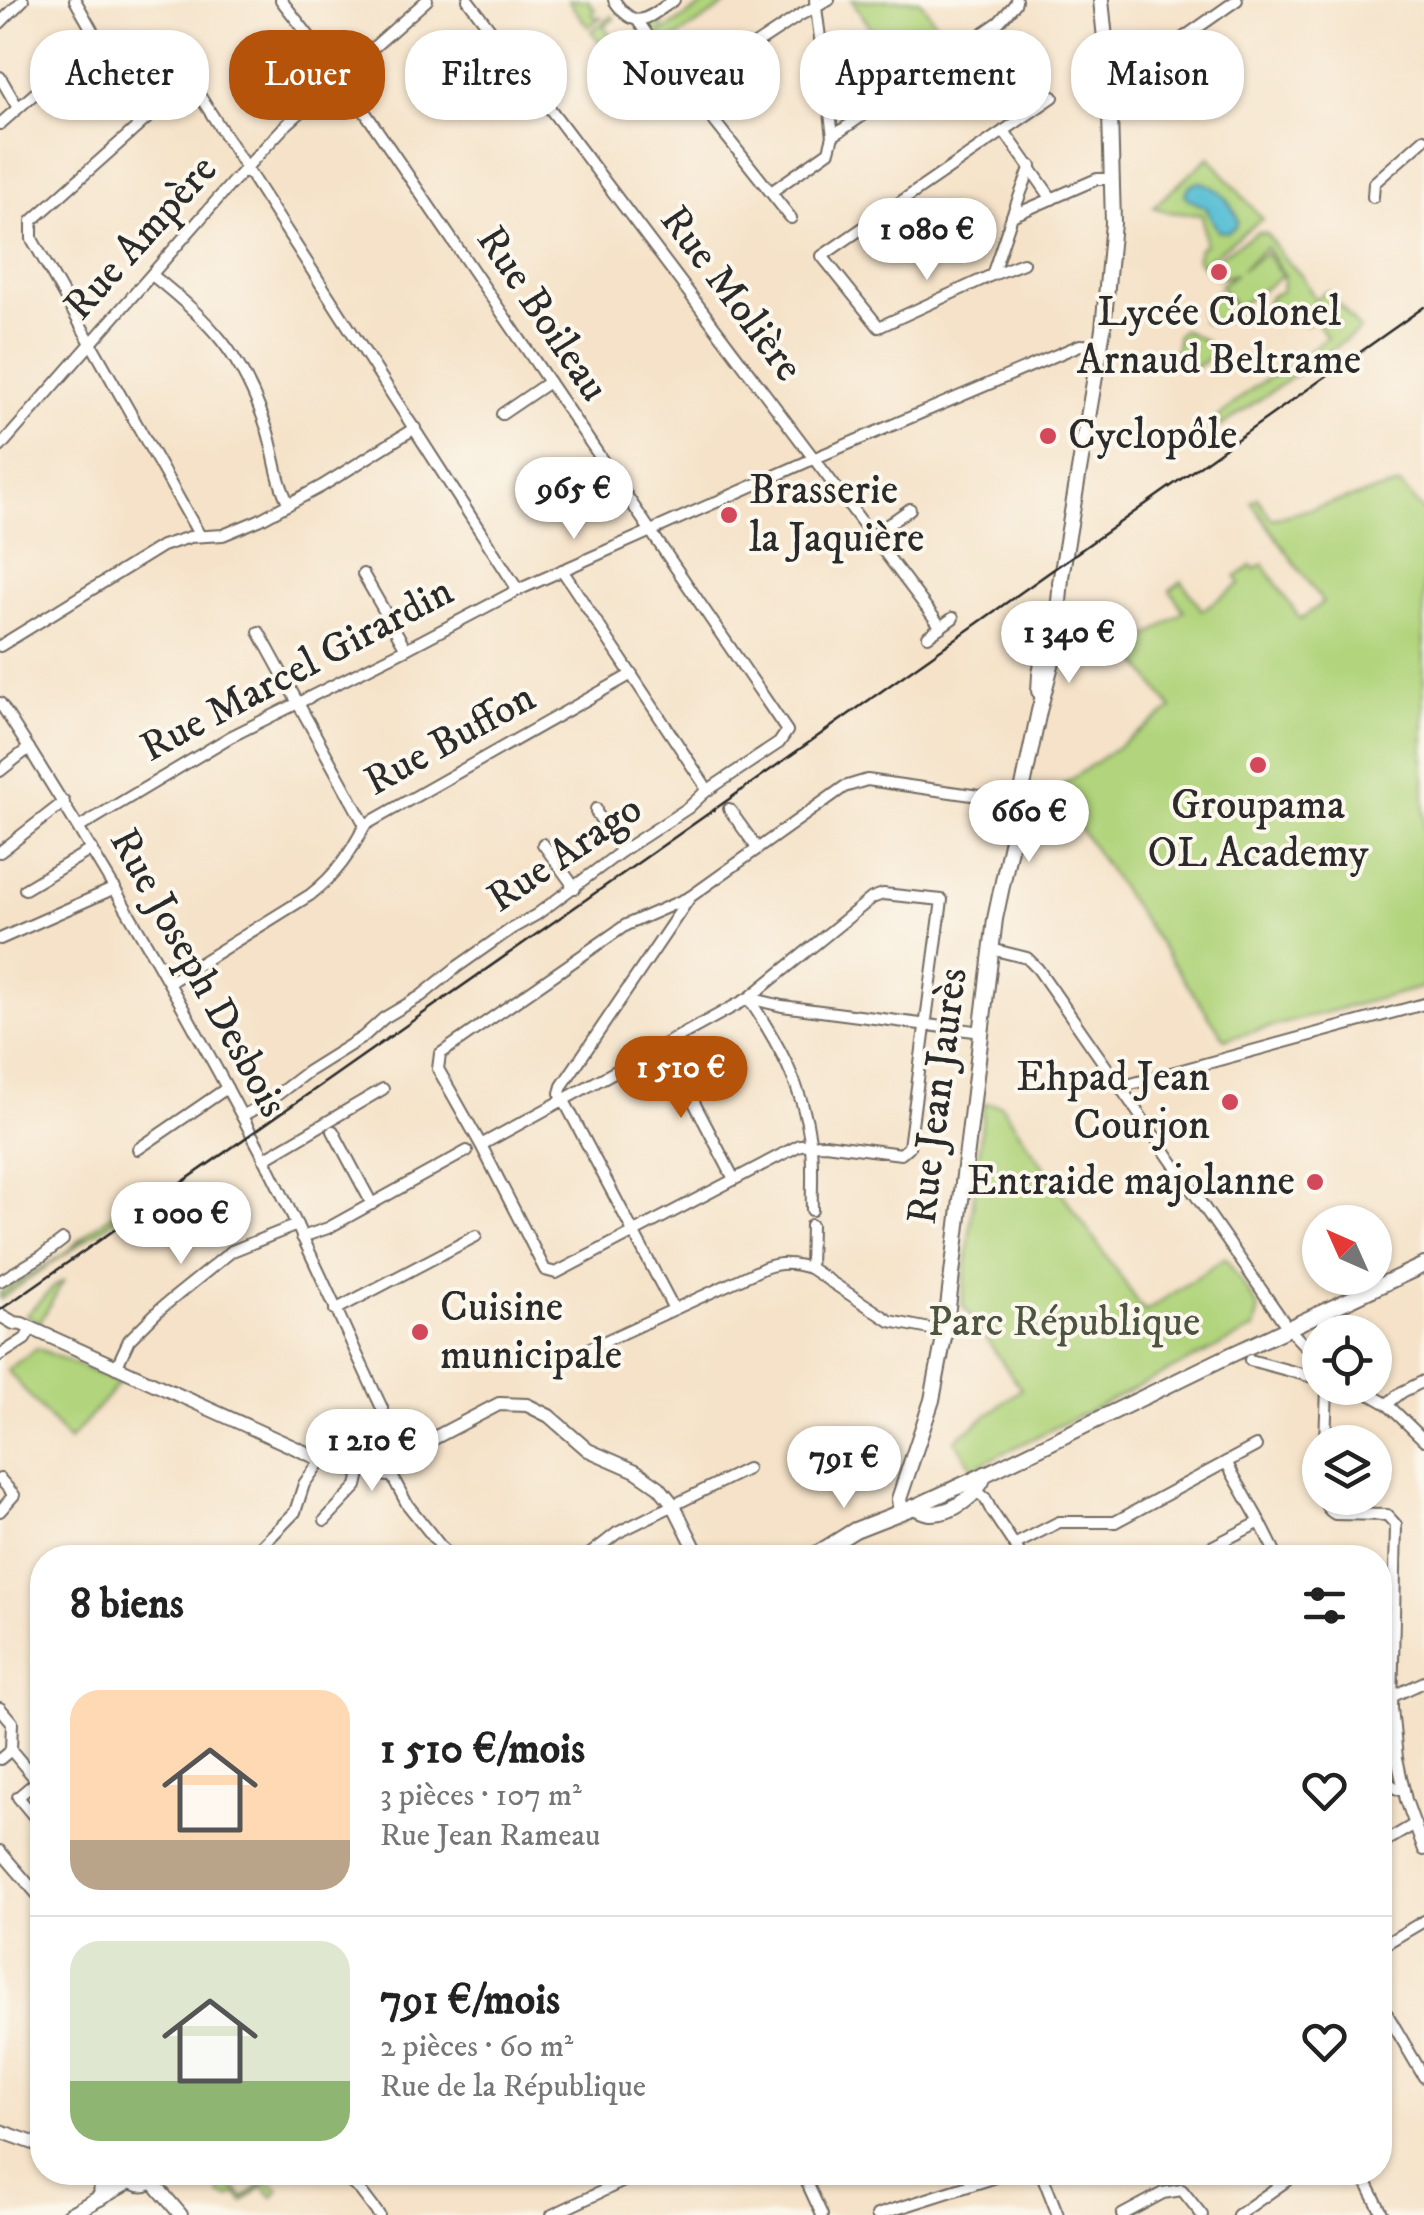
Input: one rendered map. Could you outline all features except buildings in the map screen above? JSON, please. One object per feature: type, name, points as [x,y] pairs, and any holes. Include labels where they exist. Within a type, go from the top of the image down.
[{"type":"main road","name":"Rue Jean Jaurès","points":[[1100,0],[1104,30]]},
{"type":"main road","name":"Rue Jean Jaurès","points":[[907,1509],[904,1488],[932,1400],[945,1332],[995,919],[1039,712],[1040,674],[1061,578],[1100,346],[1114,223],[1111,120]]},
{"type":"main road","points":[[1288,1328],[1340,1294],[1424,1257]]},
{"type":"main road","points":[[932,1505],[970,1488],[985,1474],[1424,1265]]},
{"type":"main road","points":[[831,1545],[855,1530],[907,1509],[964,1502],[970,1488]]},
{"type":"main road","points":[[69,2215],[118,2185]]},
{"type":"street","points":[[0,23],[23,0]]},
{"type":"street","points":[[0,124],[97,39],[75,0]]},
{"type":"street","name":"Rue Boileau","points":[[282,0],[305,30]]},
{"type":"street","name":"Rue Ampère","points":[[385,37],[427,0]]},
{"type":"street","name":"Rue Molière","points":[[468,0],[941,627]]},
{"type":"street","points":[[614,0],[644,30]]},
{"type":"street","points":[[638,21],[674,0]]},
{"type":"street","points":[[777,30],[815,4],[829,0]]},
{"type":"street","points":[[834,136],[1000,22],[1016,0]]},
{"type":"street","points":[[1194,30],[1237,0]]},
{"type":"street","points":[[772,192],[830,152],[834,136],[815,4]]},
{"type":"street","points":[[0,77],[18,108]]},
{"type":"street","points":[[200,536],[32,239],[32,220],[181,88],[194,86],[518,590]]},
{"type":"street","points":[[1023,263],[879,327],[822,256],[1053,97]]},
{"type":"street","name":"Rue Ampère","points":[[0,446],[292,120]]},
{"type":"street","name":"Rue Boileau","points":[[369,120],[788,731],[779,743],[705,792]]},
{"type":"street","points":[[713,120],[792,218]]},
{"type":"street","points":[[1004,131],[1052,198]]},
{"type":"street","points":[[1372,197],[1374,183],[1424,139]]},
{"type":"street","points":[[992,275],[1031,166]]},
{"type":"street","points":[[1012,216],[1097,179],[1113,178]]},
{"type":"street","points":[[152,275],[210,324],[245,375],[275,454],[279,486],[289,504]]},
{"type":"street","name":"Rue Marcel Girardin","points":[[80,827],[230,737],[518,590],[1080,344],[1100,346]]},
{"type":"street","points":[[502,414],[549,382]]},
{"type":"street","points":[[0,646],[162,546],[190,537],[223,535],[259,520],[415,428]]},
{"type":"street","points":[[872,536],[910,508]]},
{"type":"street","name":"Rue Arago","points":[[242,1116],[339,1053],[705,792],[704,784],[562,570]]},
{"type":"street","points":[[363,574],[406,649]]},
{"type":"street","points":[[928,636],[953,618]]},
{"type":"street","points":[[259,632],[365,824]]},
{"type":"street","name":"Rue Buffon","points":[[170,982],[332,878],[365,824],[632,674]]},
{"type":"street","name":"Rue Joseph Desbois","points":[[0,702],[4,718],[29,748],[80,827],[242,1116],[382,1408],[391,1454]]},
{"type":"street","points":[[0,771],[29,748]]},
{"type":"street","points":[[481,1146],[749,998],[872,898],[883,894],[942,900],[910,1147],[901,1154],[800,1145],[556,1273],[545,1270],[438,1069],[440,1054],[626,925],[690,897],[844,787],[866,780],[1021,802]]},
{"type":"street","points":[[0,852],[64,802]]},
{"type":"street","points":[[730,808],[756,848]]},
{"type":"street","points":[[596,809],[622,851]]},
{"type":"street","points":[[543,844],[574,888]]},
{"type":"street","points":[[26,890],[92,849]]},
{"type":"street","points":[[0,939],[114,888]]},
{"type":"street","points":[[674,1309],[560,1093],[690,897]]},
{"type":"street","points":[[991,949],[1020,955],[1033,963],[1302,1343]]},
{"type":"street","points":[[749,998],[782,1006],[982,1032]]},
{"type":"street","points":[[749,998],[782,1052],[804,1105],[811,1144],[812,1210]]},
{"type":"street","points":[[1120,1087],[1424,1004]]},
{"type":"street","points":[[664,1046],[734,1179]]},
{"type":"street","points":[[138,1150],[227,1088]]},
{"type":"street","points":[[264,1159],[383,1088]]},
{"type":"street","points":[[333,1131],[372,1204]]},
{"type":"street","points":[[116,1368],[130,1340],[160,1309],[232,1251],[299,1231],[328,1228],[467,1151]]},
{"type":"street","points":[[810,1268],[811,1225]]},
{"type":"street","points":[[335,1310],[476,1236]]},
{"type":"street","points":[[0,1281],[63,1240]]},
{"type":"street","points":[[578,1354],[781,1262],[810,1268],[890,1321],[945,1332]]},
{"type":"street","points":[[1328,1315],[1333,1306]]},
{"type":"street","points":[[0,1312],[14,1324],[338,1467],[391,1474],[396,1469],[391,1454]]},
{"type":"street","points":[[5,1352],[26,1327]]},
{"type":"street","points":[[5,1352],[45,1336]]},
{"type":"street","points":[[1250,1360],[1302,1372]]},
{"type":"street","points":[[1392,1400],[1424,1381]]},
{"type":"street","points":[[325,1520],[358,1486],[376,1456],[391,1454],[488,1409],[517,1403],[538,1409],[588,1450],[659,1486],[694,1545]]},
{"type":"street","points":[[1388,1405],[1424,1440]]},
{"type":"street","points":[[970,1488],[988,1501],[1014,1545],[1060,1522],[1115,1522],[1256,1446]]},
{"type":"street","points":[[263,1545],[295,1512],[304,1484],[321,1460]]},
{"type":"street","points":[[1226,1462],[1272,1545]]},
{"type":"street","points":[[601,1545],[673,1504],[746,1470]]},
{"type":"street","points":[[391,1474],[408,1504],[440,1545]]},
{"type":"street","points":[[0,1478],[14,1495],[0,1512]]},
{"type":"street","points":[[964,1502],[991,1510]]},
{"type":"street","points":[[1388,1515],[1396,1525],[1392,1696],[1397,1758],[1424,1850]]},
{"type":"street","points":[[1215,1545],[1260,1522]]},
{"type":"street","points":[[1392,1696],[1424,1682]]},
{"type":"street","points":[[0,1708],[12,1722],[11,1750],[30,1772]]},
{"type":"street","points":[[0,1759],[11,1750]]},
{"type":"street","points":[[1392,1785],[1404,1790]]},
{"type":"street","points":[[30,1790],[18,1797],[30,1812]]},
{"type":"street","points":[[1392,1838],[1415,1824]]},
{"type":"street","points":[[0,1851],[30,1886]]},
{"type":"street","points":[[1392,1940],[1424,1921]]},
{"type":"street","points":[[1392,2022],[1424,2077]]},
{"type":"street","points":[[0,2131],[30,2142]]},
{"type":"street","points":[[100,2199],[101,2185]]},
{"type":"street","points":[[160,2185],[181,2215]]},
{"type":"street","points":[[354,2185],[379,2215]]},
{"type":"street","points":[[552,2215],[615,2185]]},
{"type":"street","points":[[808,2185],[822,2215]]},
{"type":"street","points":[[876,2215],[971,2185]]},
{"type":"street","points":[[1046,2185],[1058,2215]]},
{"type":"street","points":[[1238,2215],[1281,2185]]},
{"type":"street","points":[[1368,2185],[1383,2215]]},
{"type":"street","points":[[1122,2215],[1164,2193],[1182,2190],[1202,2215]]},
{"type":"green space","points":[[568,0],[588,0],[595,10],[592,13],[601,18],[588,27]]},
{"type":"green space","points":[[711,0],[733,0],[688,30],[666,30]]},
{"type":"green space","points":[[852,0],[920,0],[940,30],[872,30]]},
{"type":"green space","points":[[661,12],[665,18],[660,26],[663,30],[649,27]]},
{"type":"green space","points":[[613,16],[604,26],[607,30],[592,30]]},
{"type":"green space","points":[[1209,157],[1262,219],[1201,264],[1197,259],[1205,244],[1202,215],[1153,207]]},
{"type":"green space","points":[[1258,232],[1267,234],[1303,277],[1315,299],[1328,291],[1360,330],[1220,427],[1215,419],[1327,338],[1315,320],[1306,325],[1299,314],[1268,309],[1269,297],[1282,291],[1284,275],[1266,247],[1241,270],[1266,253],[1282,276],[1236,308],[1220,285],[1236,274],[1217,278],[1206,271],[1203,266]]},
{"type":"green space","points":[[1217,291],[1233,308],[1235,321],[1218,320],[1213,325],[1203,322],[1201,309]]},
{"type":"green space","points":[[1183,330],[1215,350],[1191,371],[1174,358],[1178,334]]},
{"type":"green space","name":"Groupama OL Academy","points":[[1400,485],[1424,512],[1424,987],[1225,1039],[1054,791],[1172,709],[1131,648],[1184,611],[1170,590],[1182,581],[1202,610],[1240,584],[1236,577],[1251,566],[1254,569],[1263,564],[1300,619],[1323,603],[1251,502],[1257,498],[1272,519]]},
{"type":"green space","name":"Parc République","points":[[984,1103],[1001,1105],[1145,1312],[1225,1258],[1259,1308],[1254,1329],[973,1468],[955,1440],[1021,1389],[962,1304]]},
{"type":"green space","points":[[157,1190],[0,1299],[0,1293],[66,1253],[131,1197],[139,1200]]},
{"type":"green space","points":[[64,1280],[40,1322],[26,1315],[54,1287]]},
{"type":"green space","points":[[37,1348],[119,1383],[69,1441],[7,1370]]},
{"type":"green space","points":[[217,2185],[232,2185],[244,2198],[260,2185],[279,2189],[273,2197],[263,2186],[243,2202],[236,2193],[230,2198],[221,2196]]},
{"type":"water","points":[[1201,182],[1224,196],[1232,207],[1238,220],[1228,232],[1218,231],[1206,208],[1185,194],[1190,185]]},
{"type":"tram line","points":[[0,1310],[1424,307]]},
{"type":"place","name":"Lycée Colonel Arnaud Beltrame","points":[[1219,272]]},
{"type":"place","name":"Cyclopôle","points":[[1048,436]]},
{"type":"place","name":"Brasserie la Jaquière","points":[[729,515]]},
{"type":"place","name":"Groupama OL Academy","points":[[1258,765]]},
{"type":"place","name":"Ehpad Jean Courjon","points":[[1230,1102]]},
{"type":"place","name":"Entraide majolanne","points":[[1315,1182]]},
{"type":"place","name":"Cuisine municipale","points":[[420,1332]]}]
